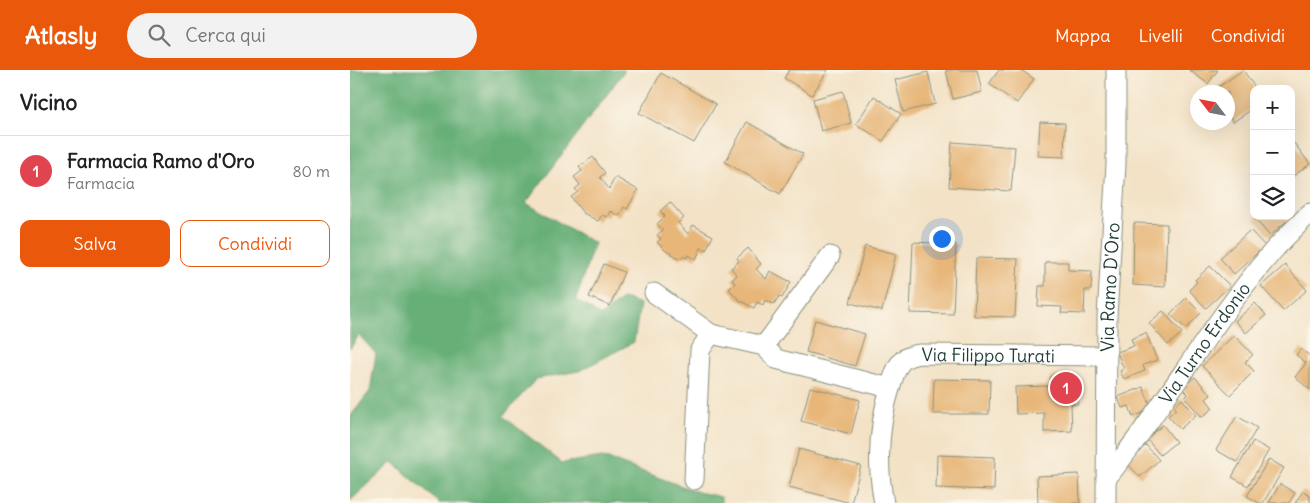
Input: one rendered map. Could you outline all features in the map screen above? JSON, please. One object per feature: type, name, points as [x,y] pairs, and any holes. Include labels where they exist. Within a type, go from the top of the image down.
[{"type":"street","name":"Via Ramo D'Oro","points":[[1106,503],[1107,317],[1116,164],[1116,70]]},
{"type":"street","name":"Via Turno Erdonio","points":[[1106,480],[1250,278],[1273,250],[1310,213]]},
{"type":"street","points":[[764,346],[830,256]]},
{"type":"street","points":[[654,293],[711,334],[764,346],[776,360],[890,388]]},
{"type":"street","points":[[694,480],[700,350],[711,334]]},
{"type":"street","name":"Via Filippo Turati","points":[[884,503],[880,479],[880,446],[884,407],[899,364],[910,356],[920,354],[1107,356]]},
{"type":"green space","points":[[350,70],[625,70],[526,203],[594,243],[576,300],[601,316],[623,298],[640,304],[634,342],[579,371],[536,379],[503,416],[562,463],[603,457],[698,492],[721,497],[721,503],[439,503],[393,462],[350,501],[350,417],[370,391],[376,354],[359,335],[350,349]]},
{"type":"building","points":[[789,70],[828,70],[812,95],[784,78]]},
{"type":"building","points":[[946,70],[977,70],[982,92],[953,99]]},
{"type":"building","points":[[999,70],[1021,70],[1034,79],[1017,103],[989,84]]},
{"type":"building","points":[[1189,70],[1218,70],[1208,84]]},
{"type":"building","points":[[1243,70],[1253,85],[1250,85],[1250,111],[1235,121],[1235,85],[1221,85]]},
{"type":"building","points":[[928,72],[935,104],[903,112],[895,80]]},
{"type":"building","points":[[661,73],[716,104],[694,143],[639,113]]},
{"type":"building","points":[[843,91],[851,123],[821,131],[813,99]]},
{"type":"building","points":[[874,96],[901,114],[883,141],[856,124]]},
{"type":"building","points":[[747,122],[803,154],[780,194],[725,162]]},
{"type":"building","points":[[1040,122],[1065,123],[1064,157],[1038,156]]},
{"type":"building","points":[[952,142],[1015,147],[1011,191],[949,187]]},
{"type":"building","points":[[1295,144],[1310,164],[1295,175]]},
{"type":"building","points":[[593,157],[605,173],[600,177],[609,189],[615,177],[638,190],[627,209],[624,207],[619,216],[610,211],[607,217],[602,215],[598,221],[583,213],[571,197],[578,192],[575,189],[580,185],[574,177],[582,171],[579,167]]},
{"type":"building","points":[[670,202],[684,218],[678,223],[688,234],[693,225],[713,236],[706,250],[701,248],[696,259],[688,255],[687,258],[683,256],[681,259],[666,251],[657,242],[661,239],[657,235],[663,230],[657,224],[665,216],[660,211]]},
{"type":"building","points":[[1256,220],[1288,220],[1270,236]]},
{"type":"building","points":[[1134,223],[1167,224],[1165,287],[1133,285]]},
{"type":"building","points":[[1250,230],[1265,246],[1234,274],[1220,258]]},
{"type":"building","points":[[913,242],[956,244],[953,314],[910,313]]},
{"type":"building","points":[[865,246],[896,254],[882,311],[850,303]]},
{"type":"building","points":[[748,248],[761,264],[756,269],[766,279],[770,271],[791,282],[782,298],[779,296],[774,304],[765,300],[763,305],[757,302],[754,308],[739,300],[729,289],[735,283],[732,280],[737,275],[731,268],[739,261],[737,258]]},
{"type":"building","points":[[976,258],[1018,259],[1015,317],[974,316]]},
{"type":"building","points":[[1045,262],[1068,262],[1068,270],[1092,271],[1091,290],[1085,290],[1084,314],[1061,313],[1062,307],[1038,306],[1039,286],[1045,286]]},
{"type":"building","points":[[604,264],[624,272],[610,306],[589,297]]},
{"type":"building","points":[[1285,265],[1307,290],[1283,311],[1261,286]]},
{"type":"building","points":[[1210,266],[1230,286],[1206,308],[1189,290],[1197,282],[1195,280]]},
{"type":"building","points":[[1186,298],[1201,313],[1186,329],[1170,314]]},
{"type":"building","points":[[1255,303],[1266,315],[1246,333],[1235,321]]},
{"type":"building","points":[[1163,311],[1182,333],[1168,345],[1149,323]]},
{"type":"building","points":[[815,320],[865,334],[855,366],[806,352]]},
{"type":"building","points":[[1146,333],[1157,360],[1143,365],[1145,371],[1124,379],[1120,371],[1124,369],[1117,352],[1134,346],[1131,339]]},
{"type":"building","points":[[1234,335],[1253,355],[1245,362],[1254,371],[1230,395],[1202,366]]},
{"type":"building","points":[[1301,349],[1310,356],[1310,390],[1295,377],[1306,363],[1296,355]]},
{"type":"building","points":[[1078,376],[1078,404],[1071,404],[1072,431],[1044,432],[1044,413],[1016,414],[1015,387],[1050,386],[1050,377]]},
{"type":"building","points":[[1195,377],[1211,395],[1206,399],[1213,408],[1202,417],[1185,398],[1188,394],[1182,388]]},
{"type":"building","points":[[934,379],[990,380],[989,414],[933,414]]},
{"type":"building","points":[[810,387],[860,400],[851,434],[801,421]]},
{"type":"building","points":[[1143,387],[1152,409],[1133,417],[1129,406],[1122,408],[1118,397]]},
{"type":"building","points":[[1182,399],[1196,415],[1180,429],[1168,416],[1176,409],[1174,406]]},
{"type":"building","points":[[1237,416],[1257,428],[1237,462],[1216,450]]},
{"type":"building","points":[[1163,425],[1176,442],[1160,455],[1146,438]]},
{"type":"building","points":[[1253,441],[1269,450],[1248,486],[1232,477]]},
{"type":"building","points":[[1146,445],[1159,460],[1140,477],[1126,462]]},
{"type":"building","points":[[799,449],[861,466],[851,503],[789,487]]},
{"type":"building","points":[[937,455],[995,457],[994,490],[936,488]]},
{"type":"building","points":[[1269,459],[1284,468],[1263,503],[1259,503],[1247,496]]},
{"type":"building","points":[[1079,474],[1080,503],[1038,503],[1037,476]]},
{"type":"building","points":[[1280,484],[1295,493],[1289,503],[1269,503]]},
{"type":"building","points":[[1303,491],[1310,495],[1310,503],[1295,503]]},
{"type":"place","name":"Farmacia Ramo d'Oro","points":[[1066,388]]}]
